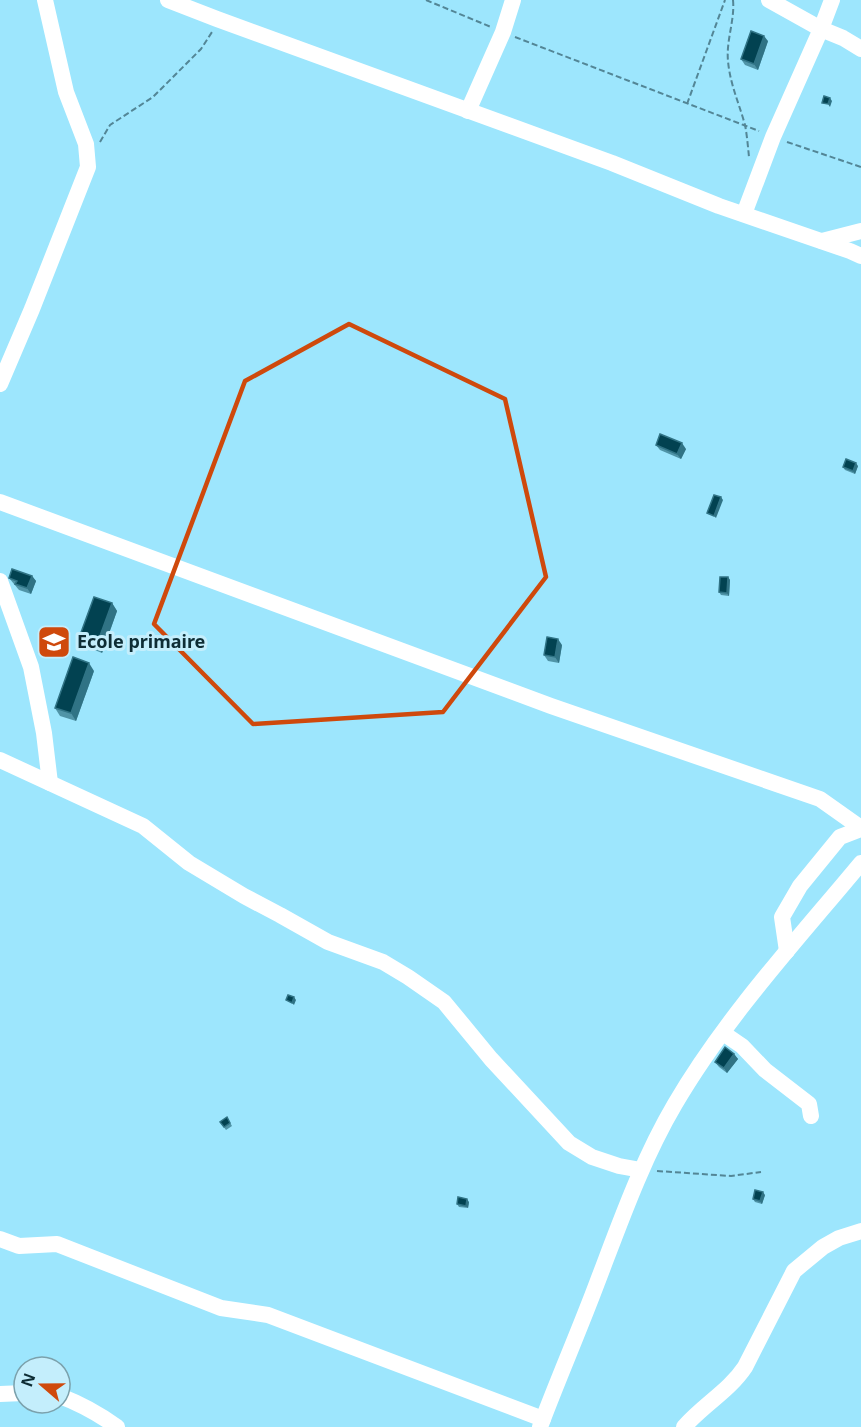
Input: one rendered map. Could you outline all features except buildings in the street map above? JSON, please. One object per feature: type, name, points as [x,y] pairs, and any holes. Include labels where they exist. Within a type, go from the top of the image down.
[{"type":"street","points":[[0,384],[88,167],[86,144],[66,92],[45,0]]},
{"type":"street","points":[[168,0],[213,12],[468,111],[861,256]]},
{"type":"street","points":[[468,111],[503,32],[513,0]]},
{"type":"street","points":[[769,0],[861,49]]},
{"type":"street","points":[[744,214],[773,137],[832,0]]},
{"type":"street","points":[[843,38],[861,35]]},
{"type":"street","points":[[821,241],[861,231]]},
{"type":"street","points":[[0,502],[551,706],[820,799],[861,828]]},
{"type":"street","points":[[0,581],[31,667],[44,733],[50,783]]},
{"type":"street","points":[[0,760],[143,826],[189,863],[244,896],[328,942],[383,962],[408,977],[444,1002],[491,1059],[569,1143],[592,1157],[641,1170]]},
{"type":"street","points":[[787,951],[782,917],[800,886],[840,837],[861,828]]},
{"type":"street","points":[[0,1239],[19,1246],[57,1244],[221,1308],[268,1315],[542,1423],[641,1170],[674,1104],[723,1033],[787,951],[861,863]]},
{"type":"street","points":[[723,1033],[742,1046],[765,1070],[809,1104],[811,1116]]},
{"type":"street","points":[[684,1427],[694,1415],[738,1378],[794,1271],[824,1247],[839,1238],[861,1230]]},
{"type":"street","points":[[72,1401],[92,1410],[117,1427]]},
{"type":"path","points":[[426,0],[687,104],[861,167]]},
{"type":"path","points":[[687,104],[726,0]]},
{"type":"path","points":[[733,0],[733,16],[727,51],[728,62],[732,86],[745,125],[749,156]]},
{"type":"path","points":[[88,167],[110,125],[153,97],[201,49],[214,30],[213,12]]},
{"type":"path","points":[[641,1170],[731,1176],[761,1172]]},
{"type":"highlighted area","points":[[349,324],[505,399],[546,577],[443,712],[253,724],[154,624],[245,381]]},
{"type":"place","name":"Ecole primaire","points":[[54,642]]}]
